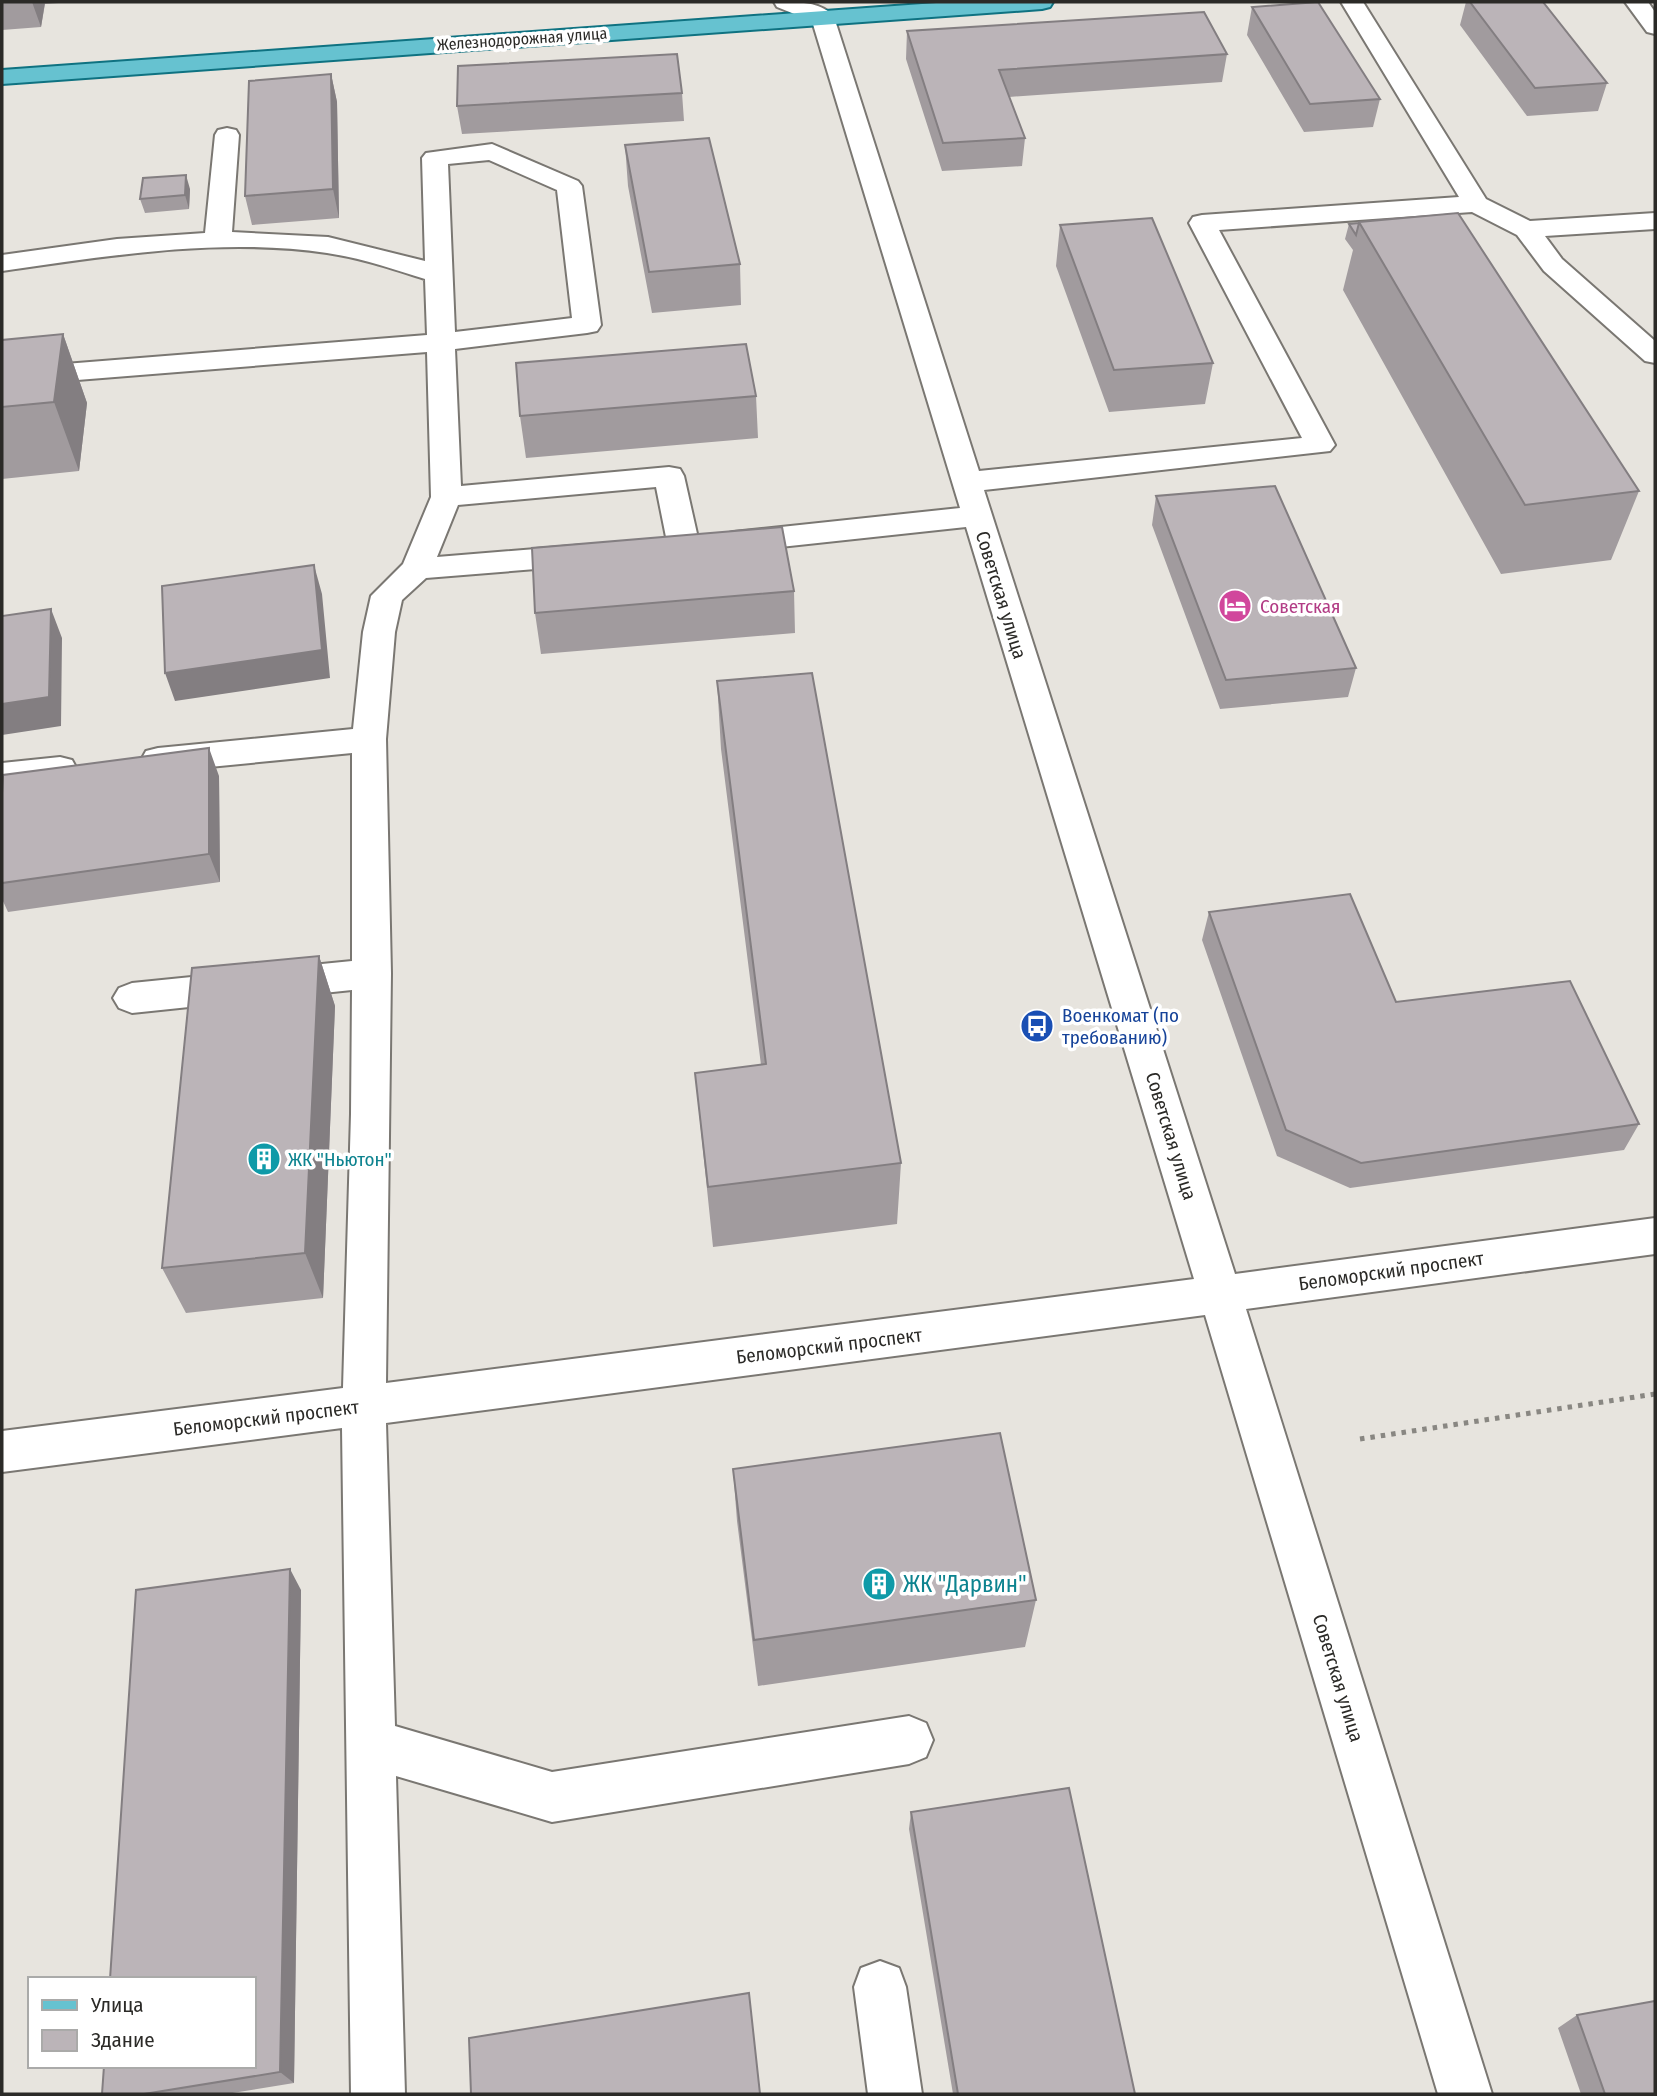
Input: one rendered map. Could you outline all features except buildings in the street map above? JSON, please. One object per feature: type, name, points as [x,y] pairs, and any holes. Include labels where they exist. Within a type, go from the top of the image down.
[{"type":"main road","name":"Железнодорожная улица","points":[[2,77],[1042,2]]},
{"type":"street","points":[[785,2],[822,17]]},
{"type":"street","points":[[1352,2],[1476,204]]},
{"type":"street","points":[[1636,2],[1655,27]]},
{"type":"street","name":"Советская улица","points":[[822,17],[1220,1294],[1465,2094]]},
{"type":"street","points":[[218,240],[227,135]]},
{"type":"street","points":[[2,378],[442,342],[587,325],[569,186],[492,152],[435,158],[442,342],[446,497],[417,569],[387,596],[379,632],[369,739],[371,1114],[364,1405],[378,2094]]},
{"type":"street","points":[[446,497],[669,476],[670,548],[828,534],[972,499],[1320,445],[1202,223],[1476,204],[1526,229],[1553,265],[1655,355]]},
{"type":"street","points":[[1526,229],[1655,221]]},
{"type":"street","points":[[2,263],[92,250],[218,240],[314,243],[372,253],[438,274]]},
{"type":"street","points":[[417,569],[617,552]]},
{"type":"street","points":[[2,775],[369,739]]},
{"type":"street","points":[[132,998],[372,972]]},
{"type":"street","name":"Беломорский проспект","points":[[2,1452],[1655,1236]]},
{"type":"street","points":[[372,1744],[552,1797],[909,1740]]},
{"type":"street","points":[[880,1987],[895,2094]]},
{"type":"path","points":[[1360,1438],[1655,1394]]},
{"type":"place","name":"Советская","points":[[1235,606]]},
{"type":"place","name":"Военкомат (по требованию)","points":[[1037,1026]]},
{"type":"place","name":"ЖК \"Ньютон\"","points":[[264,1159]]},
{"type":"place","name":"ЖК \"Дарвин\"","points":[[879,1584]]}]
